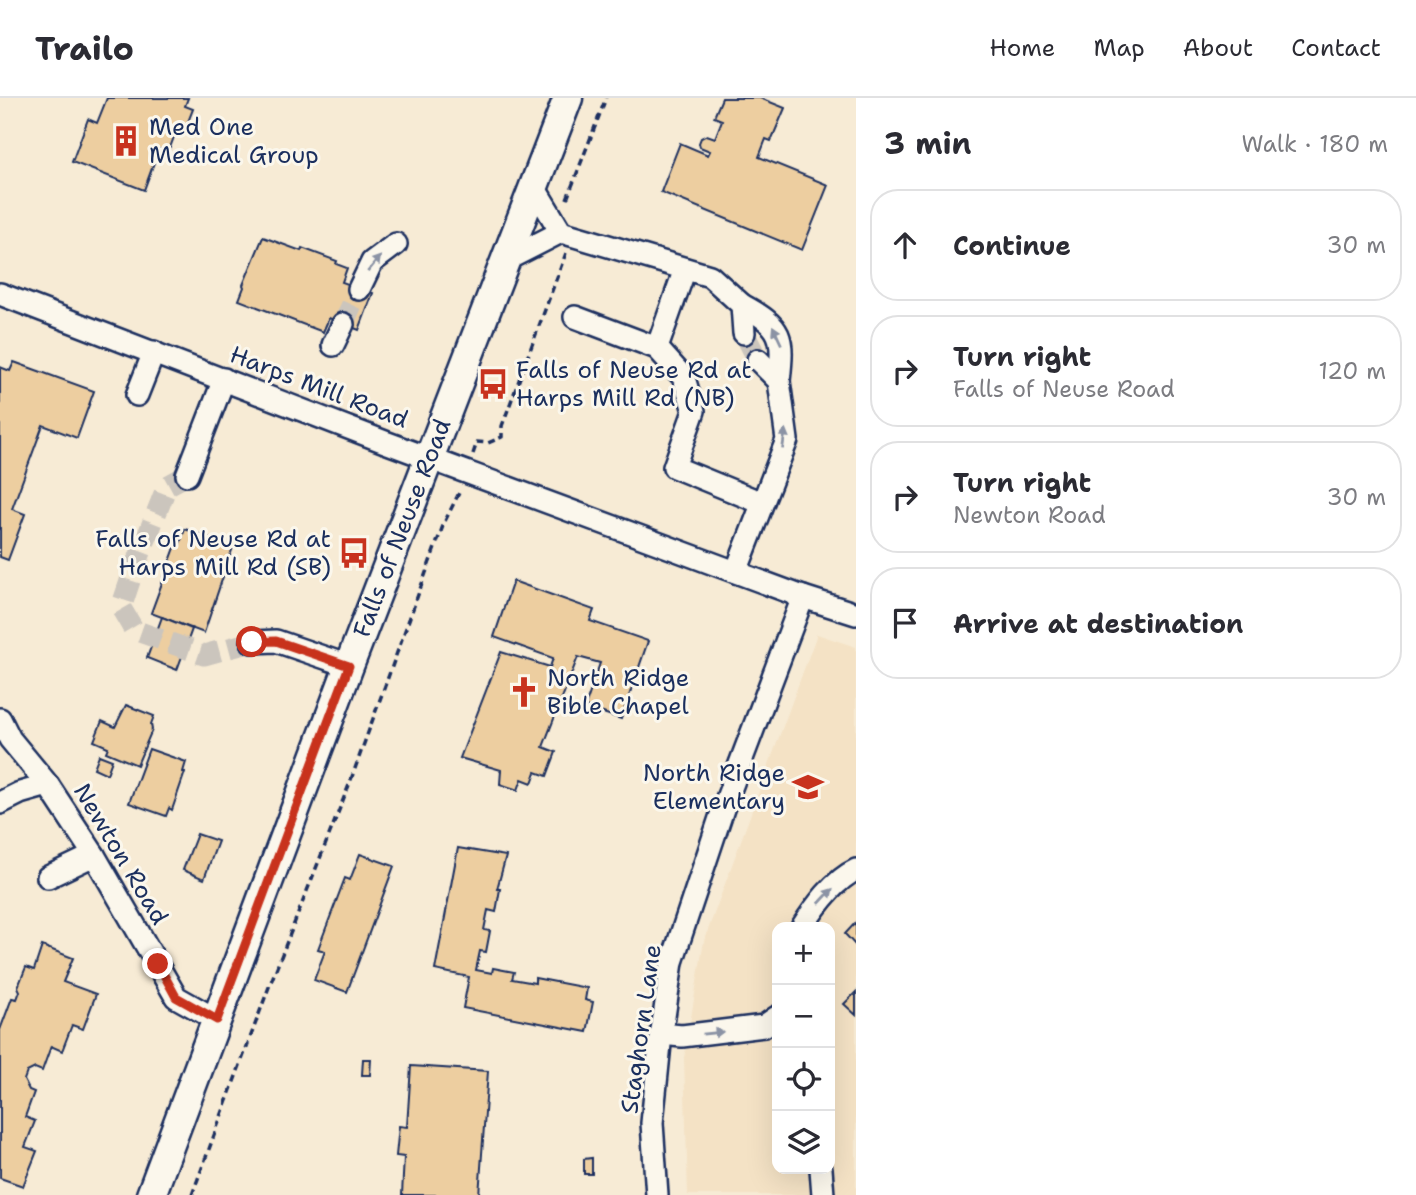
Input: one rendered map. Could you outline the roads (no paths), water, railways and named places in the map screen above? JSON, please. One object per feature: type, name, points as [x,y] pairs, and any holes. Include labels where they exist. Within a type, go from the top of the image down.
[{"type":"main road","name":"Falls of Neuse Road","points":[[151,1195],[349,666],[568,98]]},
{"type":"street","points":[[534,187],[564,242]]},
{"type":"street","points":[[506,260],[564,242],[685,269],[709,276],[742,305],[770,320],[783,348],[779,381],[787,440],[736,572]]},
{"type":"street","points":[[359,289],[372,262],[396,244]]},
{"type":"street","points":[[657,348],[685,269]]},
{"type":"street","name":"Harps Mill Road","points":[[0,293],[736,572],[856,614]]},
{"type":"street","points":[[742,305],[749,331]]},
{"type":"street","points":[[575,317],[657,348],[684,378],[694,411],[674,467],[762,503]]},
{"type":"street","points":[[333,345],[343,324]]},
{"type":"street","points":[[137,395],[154,352]]},
{"type":"street","points":[[762,357],[779,381]]},
{"type":"street","points":[[187,475],[225,379]]},
{"type":"street","name":"Staghorn Lane","points":[[656,1195],[652,1123],[672,962],[723,810],[803,597]]},
{"type":"street","points":[[252,642],[276,641],[349,666]]},
{"type":"street","name":"Newton Road","points":[[0,719],[5,738],[48,785],[94,855],[176,997],[217,1020]]},
{"type":"street","points":[[0,803],[20,793],[48,785]]},
{"type":"street","points":[[48,877],[94,855]]},
{"type":"street","points":[[807,922],[825,896],[856,870]]},
{"type":"street","points":[[661,1034],[682,1036],[772,1024]]},
{"type":"street","points":[[821,1174],[823,1195]]},
{"type":"tunnel","points":[[343,324],[359,289]]},
{"type":"tunnel","points":[[744,333],[758,360]]},
{"type":"tunnel","points":[[187,475],[167,486],[121,608],[134,630],[204,655],[252,642]]},
{"type":"place","name":"Med One Medical Group","points":[[126,141]]},
{"type":"place","name":"Falls of Neuse Rd at Harps Mill Rd (NB)","points":[[493,384]]},
{"type":"place","name":"Falls of Neuse Rd at Harps Mill Rd (SB)","points":[[354,553]]},
{"type":"place","name":"North Ridge Bible Chapel","points":[[524,692]]},
{"type":"place","name":"North Ridge Elementary","points":[[808,787]]}]
